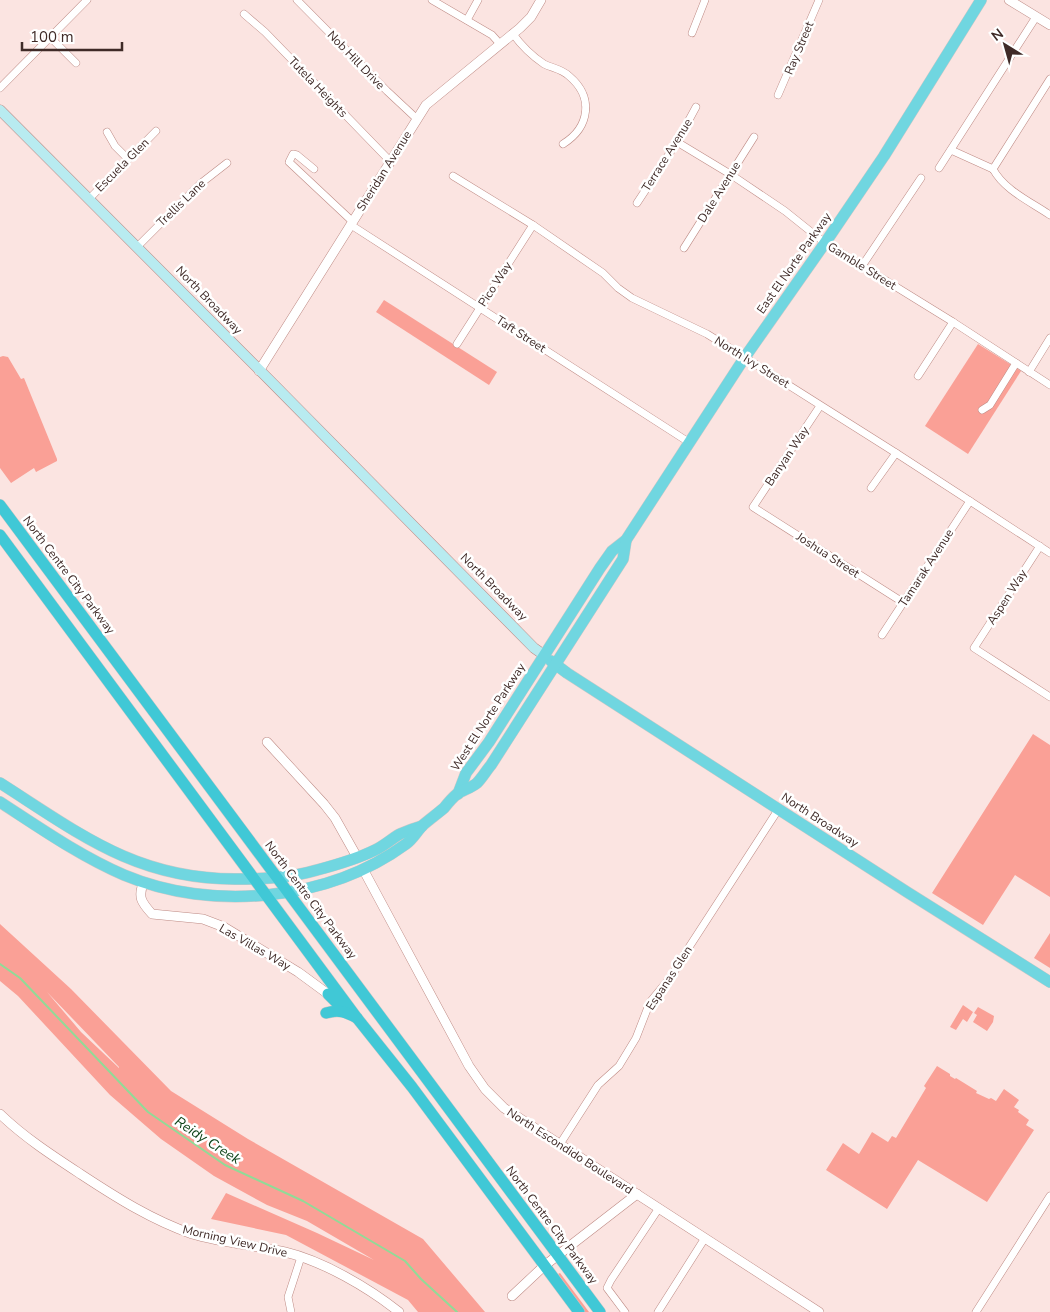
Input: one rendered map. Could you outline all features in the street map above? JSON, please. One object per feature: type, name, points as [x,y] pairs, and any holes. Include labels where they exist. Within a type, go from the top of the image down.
[{"type":"highway","name":"North Centre City Parkway","points":[[0,505],[600,1312]]},
{"type":"highway","points":[[0,536],[579,1312]]},
{"type":"highway","points":[[328,994],[346,1012]]},
{"type":"highway","points":[[326,1013],[336,1010],[346,1012],[358,1018]]},
{"type":"main road","name":"East El Norte Parkway","points":[[544,656],[612,551],[626,540],[745,357],[884,155],[981,0]]},
{"type":"main road","name":"North Broadway","points":[[0,110],[534,648],[778,810],[1050,982]]},
{"type":"main road","name":"East El Norte Parkway","points":[[556,664],[623,559],[626,540]]},
{"type":"main road","name":"West El Norte Parkway","points":[[458,794],[466,773],[489,742],[544,656]]},
{"type":"main road","name":"West El Norte Parkway","points":[[0,802],[87,858],[144,882],[208,896],[247,897],[288,893],[363,869],[408,843],[423,825],[458,794],[477,783],[491,765],[556,664]]},
{"type":"main road","name":"West El Norte Parkway","points":[[0,784],[92,842],[129,859],[189,876],[221,879],[255,879],[277,878],[317,871],[374,851],[400,834],[423,825]]},
{"type":"street","points":[[0,88],[87,0]]},
{"type":"street","name":"Nob Hill Drive","points":[[297,0],[387,92],[417,119]]},
{"type":"street","points":[[432,0],[492,35],[500,44]]},
{"type":"street","points":[[467,20],[478,0]]},
{"type":"street","name":"Sheridan Avenue","points":[[259,371],[426,105],[513,34],[531,17],[542,0]]},
{"type":"street","points":[[692,33],[706,0]]},
{"type":"street","name":"Ray Street","points":[[778,95],[819,0]]},
{"type":"street","points":[[1009,0],[1050,26]]},
{"type":"street","name":"Tutela Heights","points":[[244,14],[265,32],[390,161]]},
{"type":"street","points":[[939,168],[1036,17]]},
{"type":"street","points":[[513,34],[534,56],[568,75],[580,88],[585,102],[586,115],[573,138],[563,144]]},
{"type":"street","points":[[50,38],[76,62]]},
{"type":"street","points":[[993,169],[1050,79]]},
{"type":"street","name":"Terrace Avenue","points":[[637,203],[677,142],[696,107]]},
{"type":"street","name":"Escuela Glen","points":[[89,198],[156,131]]},
{"type":"street","points":[[107,132],[128,159]]},
{"type":"street","name":"Dale Avenue","points":[[684,248],[754,137]]},
{"type":"street","name":"Gamble Street","points":[[677,142],[730,174],[785,211],[825,243],[1050,385]]},
{"type":"street","points":[[951,150],[993,169],[998,178],[1005,184],[1050,215]]},
{"type":"street","name":"Taft Street","points":[[314,170],[297,154],[293,154],[289,162],[352,224],[690,443]]},
{"type":"street","name":"Trellis Lane","points":[[137,247],[206,178],[227,163]]},
{"type":"street","name":"North Ivy Street","points":[[453,176],[533,225],[603,273],[618,288],[632,298],[707,334],[745,357],[1050,553]]},
{"type":"street","points":[[862,266],[921,178]]},
{"type":"street","name":"Pico Way","points":[[457,344],[533,225]]},
{"type":"street","points":[[918,376],[952,322]]},
{"type":"street","points":[[1029,372],[1050,338]]},
{"type":"street","points":[[982,410],[990,405],[1016,364]]},
{"type":"street","name":"Banyan Way","points":[[753,507],[820,406]]},
{"type":"street","points":[[871,488],[896,453]]},
{"type":"street","name":"Tamarak Avenue","points":[[882,635],[970,501]]},
{"type":"street","name":"Joshua Street","points":[[753,507],[904,603]]},
{"type":"street","name":"Aspen Way","points":[[1040,546],[974,648],[1050,697]]},
{"type":"street","points":[[267,742],[335,818],[357,857]]},
{"type":"street","name":"Espanas Glen","points":[[560,1144],[598,1085],[619,1066],[636,1038],[650,1002],[673,974],[778,810]]},
{"type":"street","name":"North Escondido Boulevard","points":[[363,869],[469,1066],[484,1089],[504,1108],[819,1312]]},
{"type":"street","name":"Las Villas Way","points":[[144,882],[140,891],[143,904],[152,914],[203,919],[224,927],[298,972],[328,994]]},
{"type":"street","name":"Morning View Drive","points":[[0,1114],[32,1142],[134,1209],[193,1234],[314,1261],[379,1296],[398,1312]]},
{"type":"street","points":[[512,1296],[557,1255],[637,1194]]},
{"type":"street","points":[[976,1312],[1050,1196]]},
{"type":"street","points":[[625,1312],[607,1288],[610,1280],[659,1208]]},
{"type":"street","points":[[658,1312],[705,1238]]},
{"type":"street","points":[[291,1312],[288,1297],[301,1257]]},
{"type":"shaded area","points":[[384,300],[497,372],[489,385],[376,312]]},
{"type":"shaded area","points":[[978,344],[1021,371],[968,454],[925,426]]},
{"type":"shaded area","points":[[0,357],[8,357],[21,379],[24,378],[57,459],[57,461],[36,472],[34,468],[11,483],[0,468]]},
{"type":"shaded area","points":[[1033,734],[1050,745],[1050,897],[1015,875],[983,925],[932,893]]},
{"type":"shaded area","points":[[0,924],[71,989],[171,1091],[248,1139],[423,1239],[485,1312],[418,1312],[408,1300],[286,1235],[211,1219],[226,1193],[374,1260],[307,1221],[267,1205],[214,1176],[161,1139],[110,1095],[18,996],[0,981]],"holes":[[[47,992],[119,1067],[81,1032]]]},
{"type":"shaded area","points":[[1050,933],[1050,968],[1034,958]]},
{"type":"shaded area","points":[[963,1005],[973,1012],[967,1022],[963,1019],[956,1030],[950,1027]]},
{"type":"shaded area","points":[[978,1007],[994,1016],[993,1022],[987,1031],[973,1022],[977,1015],[974,1013]]},
{"type":"shaded area","points":[[937,1066],[950,1074],[950,1076],[977,1091],[976,1093],[989,1099],[991,1098],[996,1101],[1004,1089],[1019,1100],[1014,1107],[1029,1120],[1026,1125],[1034,1130],[987,1202],[918,1160],[887,1209],[826,1170],[843,1143],[859,1154],[872,1132],[888,1142],[892,1136],[896,1138]]},
{"type":"shaded area","points":[[560,1273],[589,1312],[583,1312],[558,1274]]},
{"type":"waterway","name":"Reidy Creek","points":[[0,964],[20,978],[148,1112],[225,1165],[303,1201],[405,1261],[421,1279],[457,1312]]}]
